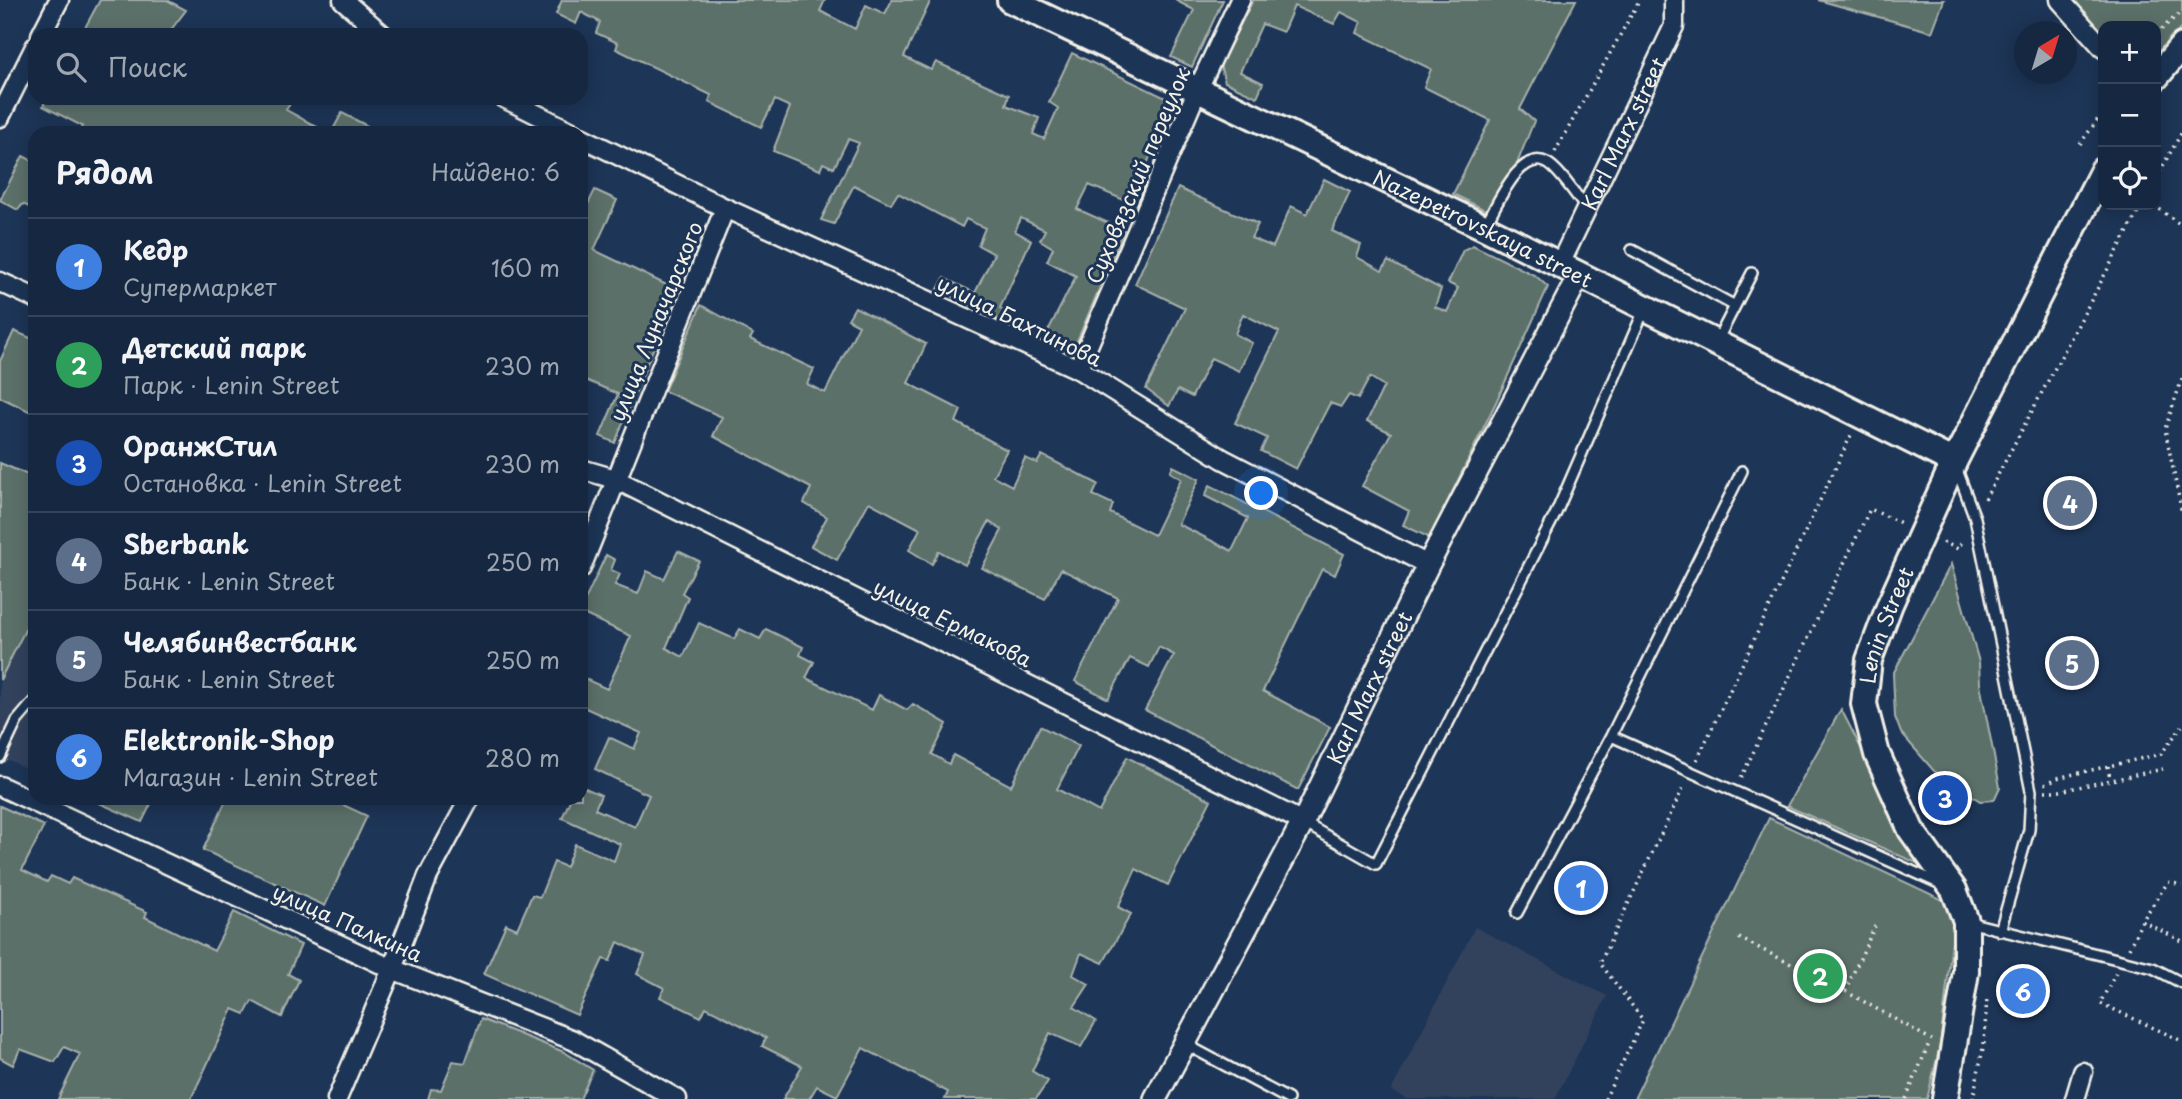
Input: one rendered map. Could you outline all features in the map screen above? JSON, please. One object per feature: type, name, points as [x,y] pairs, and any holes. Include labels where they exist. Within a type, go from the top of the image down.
[{"type":"main road","name":"Nazepetrovskaya street","points":[[1010,0],[1646,306],[1954,462]]},
{"type":"main road","points":[[2161,71],[2182,46]]},
{"type":"main road","name":"Lenin Street","points":[[1945,1099],[1966,972],[1966,921],[1954,890],[1911,830],[1877,754],[1864,704],[1869,660],[1890,604],[1954,462],[2098,180]]},
{"type":"street","points":[[45,28],[59,0]]},
{"type":"street","points":[[343,0],[375,28]]},
{"type":"street","name":"Суховязский переулок","points":[[1077,369],[1197,91],[1240,0]]},
{"type":"street","name":"Karl Marx street","points":[[1155,1099],[1303,822],[1570,269],[1586,208],[1674,26],[1674,0]]},
{"type":"street","points":[[2060,0],[2098,42]]},
{"type":"street","points":[[0,117],[28,61]]},
{"type":"street","points":[[517,105],[560,126]]},
{"type":"street","name":"улица Бахтинова","points":[[588,140],[725,208],[1077,369],[1223,458],[1428,565]]},
{"type":"street","name":"улица Луначарского","points":[[588,550],[725,208]]},
{"type":"street","points":[[0,282],[28,295]]},
{"type":"street","name":"улица Ермакова","points":[[588,471],[615,479],[1303,822]]},
{"type":"street","name":"улица Палкина","points":[[0,786],[28,796]]},
{"type":"street","name":"улица Палкина","points":[[55,805],[392,969],[573,1041],[677,1099]]},
{"type":"street","points":[[337,1099],[428,877],[466,805]]},
{"type":"street","points":[[2075,1099],[2082,1072]]},
{"type":"lane","points":[[1484,227],[1517,171],[1525,163],[1538,160],[1549,163],[1586,208]]},
{"type":"lane","points":[[1632,250],[1735,306]]},
{"type":"lane","points":[[1716,342],[1752,273]]},
{"type":"lane","points":[[1303,822],[1376,863],[1556,513],[1646,306]]},
{"type":"lane","points":[[1954,462],[1975,519],[2031,790],[2029,830],[2000,931]]},
{"type":"lane","points":[[1517,913],[1611,736],[1742,471]]},
{"type":"lane","points":[[0,757],[17,721],[28,708]]},
{"type":"lane","points":[[1611,736],[1954,890]]},
{"type":"lane","points":[[1966,921],[2153,968],[2182,983]]},
{"type":"lane","points":[[1185,1044],[1288,1099]]},
{"type":"path","points":[[1549,163],[1638,4]]},
{"type":"path","points":[[2161,30],[2182,11]]},
{"type":"path","points":[[2080,144],[2098,119]]},
{"type":"path","points":[[2161,169],[2182,132]]},
{"type":"path","points":[[2161,210],[2182,226]]},
{"type":"path","points":[[2181,381],[2182,394]]},
{"type":"path","points":[[2181,381],[2165,429],[2182,513]]},
{"type":"path","points":[[1605,1099],[1643,1020],[1600,963],[1861,414]]},
{"type":"path","points":[[2031,790],[2057,778],[2161,754],[2182,726]]},
{"type":"path","points":[[2108,766],[2110,779]]},
{"type":"path","points":[[2031,790],[2060,791],[2163,769]]},
{"type":"path","points":[[2142,921],[2182,941]]},
{"type":"path","points":[[1844,991],[1875,926]]},
{"type":"path","points":[[1739,938],[1844,991],[1953,1054],[1980,1066]]},
{"type":"path","points":[[1973,1099],[1984,1043],[1988,993]]},
{"type":"path","points":[[1906,1099],[1931,1039]]},
{"type":"shaded area","points":[[28,624],[28,770],[0,756],[0,680]]},
{"type":"shaded area","points":[[1475,927],[1607,996],[1555,1099],[1407,1099],[1391,1091]]},
{"type":"green space","points":[[100,0],[167,0],[186,10],[172,28],[85,28]]},
{"type":"green space","points":[[562,0],[825,0],[820,11],[855,29],[866,5],[885,14],[892,0],[931,0],[904,57],[931,70],[936,62],[1009,95],[1006,105],[1039,118],[1033,134],[1044,139],[1058,108],[1049,102],[1072,53],[1170,100],[1133,204],[1089,185],[1077,209],[1124,230],[1075,346],[1047,333],[1076,276],[1047,261],[1053,248],[1040,240],[1045,230],[1021,218],[1015,231],[1031,240],[1000,308],[1012,315],[1006,323],[938,289],[944,278],[975,293],[994,254],[978,245],[985,228],[966,219],[962,227],[898,193],[891,204],[854,185],[834,224],[821,220],[859,143],[848,139],[834,168],[823,163],[820,170],[773,151],[790,107],[775,100],[761,127],[709,102],[711,95],[616,49],[618,43],[596,33],[600,22],[581,12],[576,24],[556,14]]},
{"type":"green space","points":[[1175,0],[1223,0],[1192,67],[1171,57],[1194,10]]},
{"type":"green space","points":[[1253,0],[1576,0],[1520,109],[1534,121],[1518,161],[1489,212],[1453,194],[1490,120],[1424,87],[1431,69],[1357,33],[1361,22],[1341,12],[1334,24],[1294,6],[1283,32],[1262,24],[1240,72],[1263,83],[1257,97],[1225,82],[1220,65]]},
{"type":"green space","points":[[1818,0],[1944,0],[1932,32]]},
{"type":"green space","points":[[2073,0],[2182,0],[2182,27],[2161,51],[2161,21],[2098,21],[2098,28]]},
{"type":"green space","points":[[289,105],[286,110],[315,126],[82,126],[43,106]]},
{"type":"green space","points":[[342,113],[367,126],[335,126]]},
{"type":"green space","points":[[23,156],[28,158],[28,206],[23,204],[18,210],[0,200]]},
{"type":"green space","points":[[1324,179],[1350,192],[1332,231],[1361,245],[1357,257],[1382,271],[1388,261],[1441,289],[1435,307],[1447,312],[1458,288],[1448,283],[1463,250],[1473,245],[1536,276],[1548,287],[1430,538],[1403,525],[1409,511],[1362,486],[1391,433],[1367,421],[1384,386],[1370,377],[1358,399],[1349,395],[1341,407],[1330,403],[1296,469],[1261,451],[1267,438],[1235,423],[1279,332],[1243,314],[1235,334],[1252,343],[1239,371],[1211,358],[1192,397],[1178,390],[1169,406],[1146,389],[1185,308],[1135,284],[1178,188],[1258,224],[1251,238],[1273,247],[1291,206],[1307,214]]},
{"type":"green space","points":[[595,190],[617,200],[594,250],[677,290],[615,443],[600,436],[618,394],[588,381],[588,204]]},
{"type":"green space","points":[[701,305],[753,334],[750,339],[814,369],[807,384],[825,393],[859,325],[848,319],[855,307],[926,344],[908,383],[961,410],[956,422],[1007,450],[993,476],[1012,486],[1025,458],[1037,463],[1042,455],[1098,484],[1093,495],[1113,504],[1110,513],[1154,535],[1181,479],[1170,472],[1173,466],[1199,479],[1178,524],[1232,551],[1248,518],[1205,496],[1210,485],[1344,554],[1335,575],[1322,569],[1263,691],[1330,727],[1298,790],[1145,710],[1174,655],[1159,647],[1149,667],[1130,658],[1108,699],[1075,681],[1118,598],[1061,569],[1045,599],[982,568],[1002,530],[989,522],[965,565],[939,551],[932,564],[909,550],[920,529],[869,502],[837,560],[811,546],[827,517],[804,503],[811,488],[713,436],[722,417],[664,391]]},
{"type":"green space","points":[[14,331],[28,337],[28,411],[0,397],[0,361]]},
{"type":"green space","points":[[0,463],[28,475],[28,624],[0,680]]},
{"type":"green space","points":[[678,551],[699,561],[682,593],[688,597],[666,648],[683,657],[699,623],[734,639],[740,629],[760,639],[766,629],[803,647],[800,655],[814,662],[806,678],[872,710],[879,695],[907,710],[913,704],[947,724],[932,754],[949,764],[953,755],[1011,786],[1040,726],[1079,746],[1057,789],[1099,812],[1127,757],[1211,800],[1168,885],[1136,869],[1118,907],[1131,914],[1103,963],[1081,953],[1073,975],[1089,984],[1074,1007],[1096,1021],[1081,1047],[1050,1033],[1032,1071],[1048,1081],[1036,1099],[945,1099],[948,1092],[863,1048],[837,1096],[817,1086],[809,1099],[783,1099],[802,1066],[762,1046],[766,1038],[706,1007],[701,1017],[660,997],[664,988],[637,974],[645,955],[618,942],[610,961],[603,959],[577,1015],[484,974],[506,924],[517,929],[532,895],[540,897],[554,862],[566,867],[575,844],[614,861],[620,844],[562,818],[568,805],[588,805],[588,789],[601,795],[595,809],[635,827],[649,795],[595,769],[609,737],[634,749],[641,733],[588,709],[588,680],[607,689],[631,636],[588,616],[588,594],[606,555],[615,560],[611,570],[620,574],[615,585],[638,594],[647,571],[664,579]]},
{"type":"green space","points":[[1951,564],[1979,662],[1980,684],[2000,787],[1994,800],[1980,801],[1934,771],[1901,733],[1895,717],[1893,674]]},
{"type":"green space","points":[[1841,709],[1921,865],[1787,806]]},
{"type":"green space","points":[[104,805],[150,805],[142,822]]},
{"type":"green space","points":[[224,805],[343,805],[367,816],[325,906],[203,850]]},
{"type":"green space","points":[[0,806],[44,826],[22,870],[47,882],[51,876],[68,884],[72,878],[147,912],[145,917],[214,951],[234,912],[301,945],[288,974],[299,980],[282,1017],[252,1001],[245,1014],[233,1009],[191,1099],[58,1099],[80,1054],[64,1047],[55,1062],[20,1049],[13,1065],[0,1058]]},
{"type":"green space","points":[[1769,818],[1956,906],[1940,1046],[1927,1099],[1634,1099]]},
{"type":"green space","points":[[481,1019],[564,1052],[593,1070],[580,1099],[428,1099],[431,1089],[441,1090],[453,1061],[465,1063]]},
{"type":"place","name":"Sberbank","points":[[2070,503]]},
{"type":"place","name":"Челябинвестбанк","points":[[2072,663]]},
{"type":"place","name":"ОранжСтил","points":[[1945,798]]},
{"type":"place","name":"Кедр","points":[[1581,888]]},
{"type":"place","name":"Детский парк","points":[[1820,976]]},
{"type":"place","name":"Elektronik-Shop","points":[[2023,991]]}]
